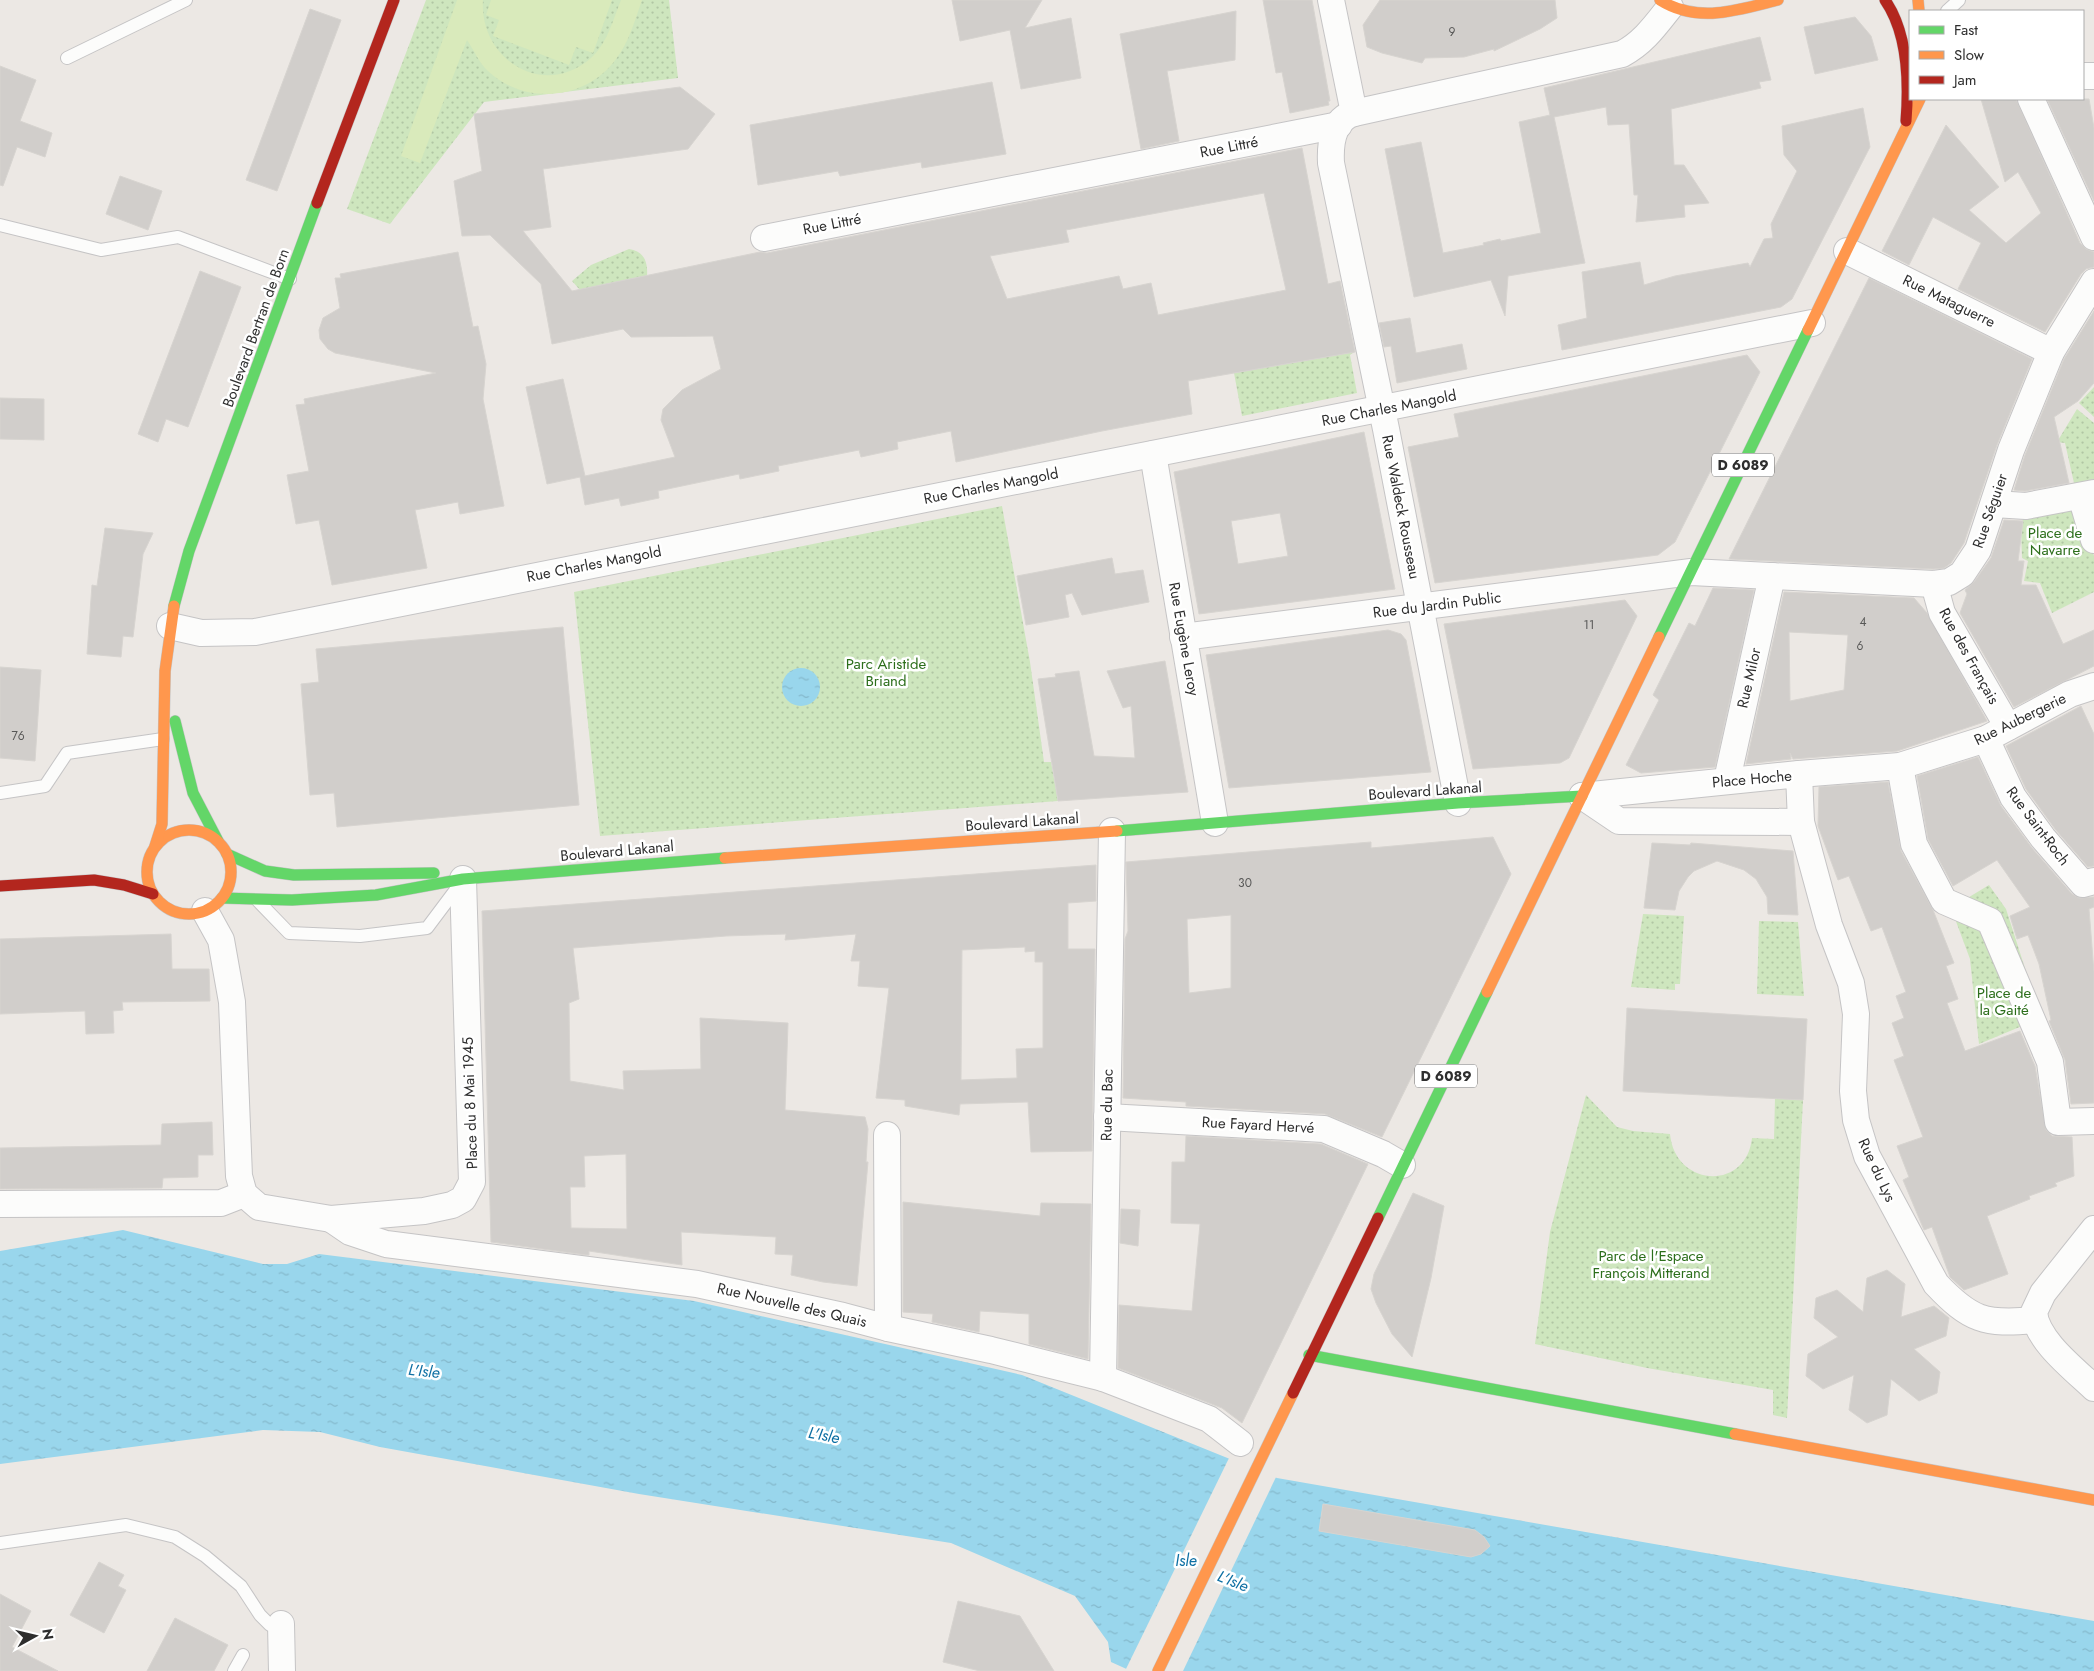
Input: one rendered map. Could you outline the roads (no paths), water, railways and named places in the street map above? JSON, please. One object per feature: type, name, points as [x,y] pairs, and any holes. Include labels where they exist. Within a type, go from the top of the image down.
[{"type":"main road","name":"Boulevard Bertran de Born","points":[[152,851],[162,824],[165,671],[176,594],[189,551],[393,0]]},
{"type":"main road","points":[[1665,4],[1685,12],[1718,12],[1778,0]]},
{"type":"main road","name":"D 6089","points":[[1885,0],[1894,15],[1899,31],[1909,96]]},
{"type":"main road","name":"D 6089","points":[[1158,1671],[1309,1355],[1920,100]]},
{"type":"main road","name":"D 6089","points":[[1904,133],[1910,102]]},
{"type":"main road","name":"Boulevard Bertran de Born","points":[[165,671],[176,728],[193,793],[218,841]]},
{"type":"main road","name":"Boulevard Lakanal","points":[[214,905],[256,899],[292,900],[376,895],[463,879],[832,849],[1112,831],[1458,803],[1582,796]]},
{"type":"main road","points":[[134,864],[152,851],[166,836],[178,831],[192,830],[206,833],[218,841],[227,854],[231,877],[214,905],[182,914],[160,904],[153,894],[148,882],[147,869],[152,851]]},
{"type":"main road","name":"Boulevard Lakanal","points":[[227,854],[265,870],[294,875],[437,873],[463,879]]},
{"type":"main road","points":[[94,880],[119,871]]},
{"type":"main road","points":[[0,886],[94,880],[153,894]]},
{"type":"main road","points":[[1309,1355],[2094,1500]]},
{"type":"street","points":[[1331,0],[1346,119]]},
{"type":"street","name":"Rue Littré","points":[[764,238],[1346,119],[1622,54],[1644,38],[1665,4]]},
{"type":"street","points":[[2032,100],[2094,238]]},
{"type":"street","name":"Rue Waldeck Rousseau","points":[[1346,119],[1333,135],[1331,164],[1382,410],[1458,803]]},
{"type":"street","name":"Rue Mataguerre","points":[[1847,251],[2051,352]]},
{"type":"street","name":"Rue Séguier","points":[[1691,572],[1934,584],[1948,582],[1962,574],[1978,550],[2011,450],[2051,352],[2094,282]]},
{"type":"street","name":"Rue Charles Mangold","points":[[170,626],[201,633],[255,632],[1382,410],[1812,322]]},
{"type":"street","name":"Rue Eugène Leroy","points":[[1153,454],[1214,823]]},
{"type":"street","points":[[1994,504],[2026,506],[2084,496],[2094,540]]},
{"type":"street","name":"Rue du Jardin Public","points":[[1183,637],[1691,572]]},
{"type":"street","name":"Rue Milor","points":[[1727,780],[1772,576]]},
{"type":"street","name":"Rue des Français","points":[[1934,584],[1942,613],[2008,727]]},
{"type":"street","name":"Rue Aubergerie","points":[[1799,774],[1900,766],[1986,739],[2070,694],[2094,686]]},
{"type":"street","name":"Rue Saint-Roch","points":[[1986,739],[2013,797],[2043,838],[2088,882]]},
{"type":"street","points":[[1900,766],[1914,844],[1944,901],[1990,921],[2050,1062],[2058,1122],[2094,1121]]},
{"type":"street","name":"Place Hoche","points":[[1582,796],[1799,774],[1801,822]]},
{"type":"street","points":[[1582,796],[1619,821],[1801,822]]},
{"type":"street","name":"Rue du Lys","points":[[1801,822],[1829,925],[1851,983],[1855,1006],[1853,1091],[1856,1120],[1867,1156],[1936,1284],[1950,1299],[1967,1313],[1985,1320],[2005,1323],[2034,1320]]},
{"type":"street","name":"Rue du Bac","points":[[1102,1378],[1112,831]]},
{"type":"street","name":"Place du 8 Mai 1945","points":[[244,1194],[259,1206],[331,1219],[424,1211],[452,1205],[463,1199],[472,1182],[463,879]]},
{"type":"street","points":[[0,1204],[221,1203],[244,1194],[239,1176],[232,1002],[214,905]]},
{"type":"street","name":"Rue Fayard Hervé","points":[[1107,1117],[1324,1129],[1383,1154],[1402,1166]]},
{"type":"street","points":[[888,1135],[888,1328]]},
{"type":"street","name":"Rue Nouvelle des Quais","points":[[331,1219],[350,1232],[386,1244],[697,1284],[843,1316],[1102,1378],[1208,1419],[1240,1443]]},
{"type":"street","points":[[2094,1229],[2043,1293],[2034,1312],[2034,1320],[2039,1331],[2056,1351],[2094,1388]]},
{"type":"street","points":[[281,1624],[282,1671]]},
{"type":"lane","points":[[67,58],[186,0]]},
{"type":"lane","points":[[1948,10],[1960,0]]},
{"type":"lane","points":[[0,225],[101,250],[178,237],[290,279]]},
{"type":"lane","points":[[0,793],[45,786],[67,753],[163,739]]},
{"type":"lane","points":[[256,899],[289,933],[360,936],[427,928],[463,879]]},
{"type":"lane","points":[[0,1542],[126,1525],[175,1537],[205,1556],[241,1586],[260,1615],[270,1625],[281,1624]]},
{"type":"lane","points":[[234,1671],[243,1655]]},
{"type":"water","points":[[801,668],[808,669],[814,674],[819,680],[819,694],[814,700],[808,705],[801,706],[794,705],[788,700],[783,694],[782,687],[783,680],[788,674],[794,669]]},
{"type":"water","name":"Isle","points":[[123,1230],[263,1264],[287,1264],[319,1254],[694,1301],[1022,1375],[1277,1478],[2094,1621],[2094,1671],[1131,1671],[1111,1662],[1108,1642],[1075,1596],[951,1543],[639,1494],[380,1447],[320,1432],[263,1430],[0,1464],[0,1251]]},
{"type":"park label","name":"Place de Navarre","points":[[2055,542]]},
{"type":"park label","name":"Parc Aristide Briand","points":[[886,672]]},
{"type":"park label","name":"Place de la Gaité","points":[[2004,1002]]},
{"type":"park label","name":"Parc de l'Espace François Mitterand","points":[[1651,1264]]},
{"type":"water label","name":"L'Isle","points":[[424,1371]]},
{"type":"water label","name":"L'Isle","points":[[824,1435]]},
{"type":"water label","name":"L'Isle","points":[[1233,1581]]}]
